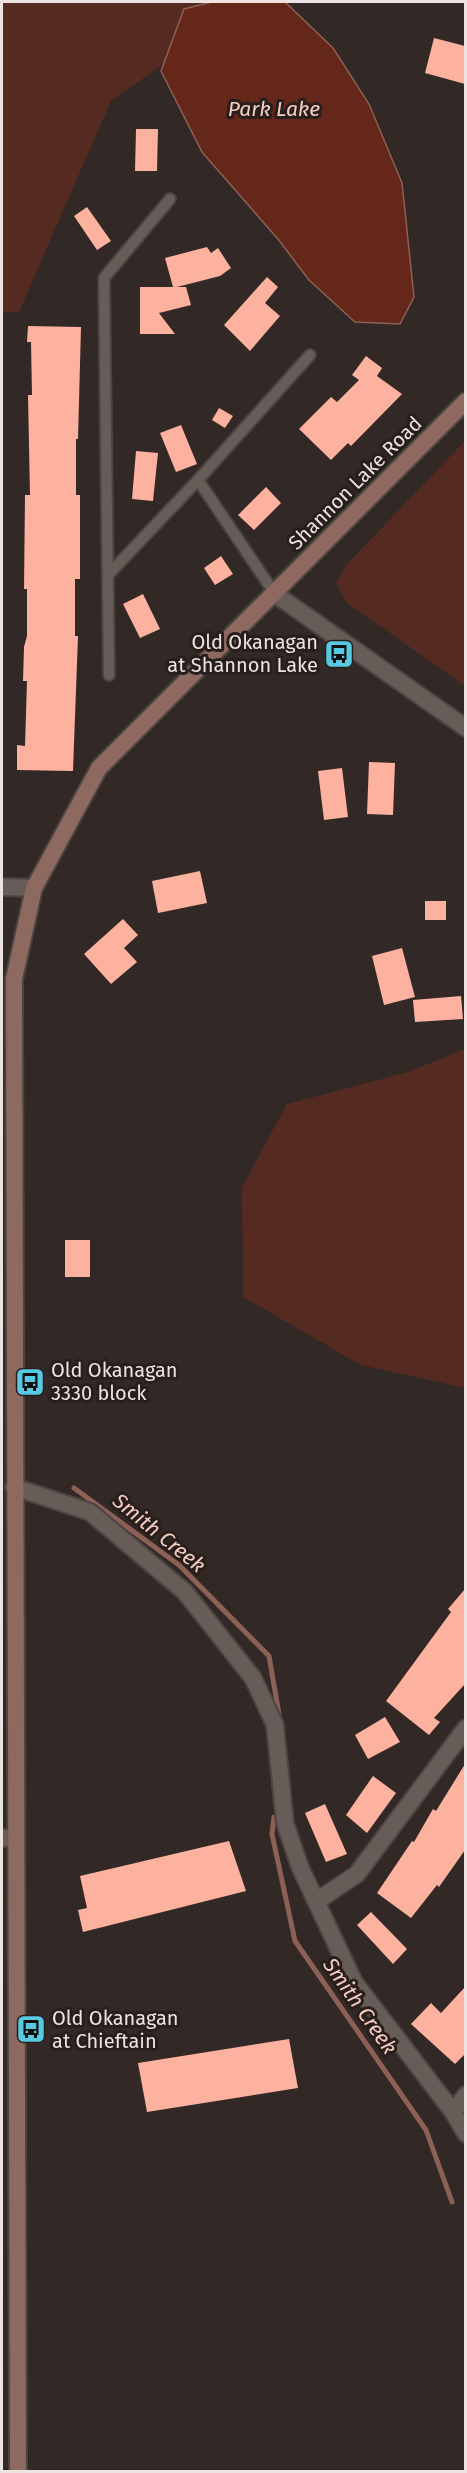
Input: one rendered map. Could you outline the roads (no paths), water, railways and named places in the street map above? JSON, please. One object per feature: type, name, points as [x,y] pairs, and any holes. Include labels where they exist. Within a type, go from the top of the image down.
[{"type":"main road","name":"Shannon Lake Road","points":[[18,2472],[8,1838],[8,1487],[14,979],[34,888],[99,768],[465,401]]},
{"type":"street","points":[[275,594],[465,728]]},
{"type":"street","points":[[2,887],[34,888]]},
{"type":"street","points":[[8,1487],[90,1512],[185,1592],[253,1678],[275,1725],[285,1822],[300,1867],[354,1982],[453,2112],[465,2134]]},
{"type":"street","points":[[317,1901],[357,1874],[465,1728]]},
{"type":"street","points":[[453,2112],[465,2095]]},
{"type":"lane","points":[[109,675],[104,278],[170,199]]},
{"type":"lane","points":[[108,575],[198,480],[310,355]]},
{"type":"lane","points":[[198,480],[275,594]]},
{"type":"water","name":"Park Lake","points":[[212,2],[285,2],[333,48],[369,104],[402,183],[414,297],[400,324],[355,322],[309,280],[278,239],[202,152],[161,71],[184,9]]},
{"type":"waterway","name":"Smith Creek","points":[[74,1488],[179,1565],[269,1656],[280,1720]]},
{"type":"waterway","name":"Smith Creek","points":[[274,1817],[272,1834],[295,1941],[426,2130],[452,2202]]},
{"type":"place","name":"Old Okanagan at Shannon Lake","points":[[339,654]]},
{"type":"place","name":"Old Okanagan 3330 block","points":[[30,1382]]},
{"type":"place","name":"Old Okanagan at Chieftain","points":[[31,2029]]}]
